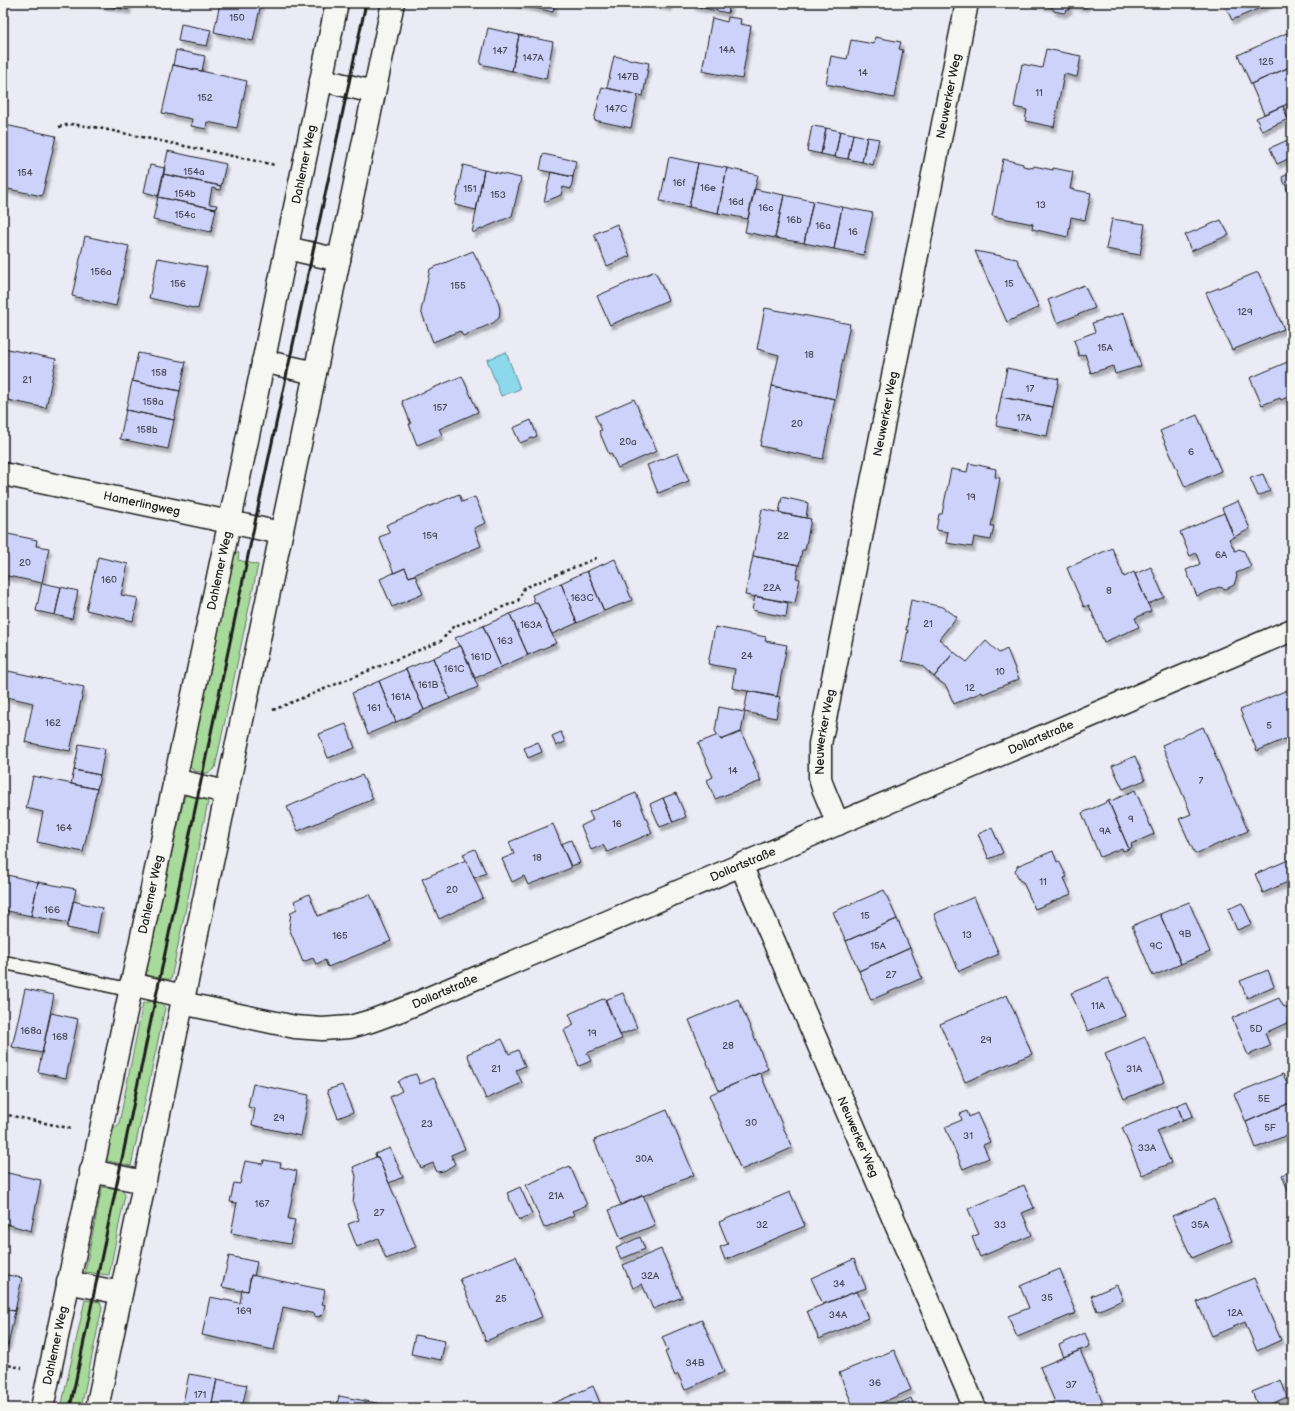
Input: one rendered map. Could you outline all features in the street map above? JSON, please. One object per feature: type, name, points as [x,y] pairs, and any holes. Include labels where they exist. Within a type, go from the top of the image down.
[{"type":"street","name":"Dahlemer Weg","points":[[42,1408],[130,987],[230,522],[337,3]]},
{"type":"street","points":[[97,1408],[280,533],[393,3]]},
{"type":"street","name":"Neuwerker Weg","points":[[838,824],[820,778],[820,744],[967,3]]},
{"type":"street","points":[[322,80],[374,92]]},
{"type":"street","points":[[287,248],[339,260]]},
{"type":"street","points":[[263,361],[315,373]]},
{"type":"street","name":"Hamerlingweg","points":[[3,474],[280,533]]},
{"type":"street","name":"Dollartstraße","points":[[182,999],[295,1027],[322,1029],[350,1027],[372,1021],[401,1010],[1292,630]]},
{"type":"street","points":[[174,780],[226,792]]},
{"type":"street","name":"Neuwerker Weg","points":[[741,865],[975,1408]]},
{"type":"street","points":[[130,987],[182,999]]},
{"type":"street","points":[[91,1171],[144,1182]]},
{"type":"street","points":[[68,1282],[121,1293]]},
{"type":"lane","points":[[3,962],[130,987]]},
{"type":"path","points":[[59,127],[70,124],[94,127],[303,171]]},
{"type":"path","points":[[267,713],[441,641],[453,627],[518,601],[524,588],[599,557]]},
{"type":"path","points":[[3,1114],[99,1135]]},
{"type":"green space","points":[[230,551],[239,553],[238,560],[258,565],[215,768],[208,773],[194,771],[190,766],[217,633],[215,629]]},
{"type":"green space","points":[[186,795],[205,798],[208,802],[171,979],[155,979],[144,973]]},
{"type":"green space","points":[[152,1001],[161,1003],[165,1008],[131,1166],[104,1160],[113,1129],[119,1124],[143,1003]]},
{"type":"green space","points":[[102,1187],[121,1189],[125,1195],[109,1275],[85,1272]]},
{"type":"green space","points":[[85,1300],[100,1302],[102,1308],[81,1408],[61,1408]]},
{"type":"water","points":[[506,352],[520,389],[501,396],[487,360]]},
{"type":"building","points":[[94,3],[129,3],[128,10]]},
{"type":"building","points":[[220,3],[261,3],[253,41],[214,32]]},
{"type":"building","points":[[513,3],[555,3],[553,12]]},
{"type":"building","points":[[650,3],[670,3],[669,7]]},
{"type":"building","points":[[694,3],[730,3],[728,13],[693,6]]},
{"type":"building","points":[[1034,3],[1087,3],[1086,7],[1070,4],[1069,10],[1064,13],[1054,11],[1052,7]]},
{"type":"building","points":[[1224,3],[1272,3],[1232,20]]},
{"type":"building","points":[[728,17],[741,19],[740,24],[751,26],[742,79],[702,71],[712,18],[727,22]]},
{"type":"building","points":[[181,24],[211,30],[207,46],[178,41]]},
{"type":"building","points":[[488,28],[519,35],[512,71],[480,64]]},
{"type":"building","points":[[1287,33],[1292,44],[1292,66],[1251,84],[1238,55]]},
{"type":"building","points":[[519,35],[553,42],[546,79],[512,71]]},
{"type":"building","points":[[875,37],[901,42],[899,49],[903,50],[894,98],[826,84],[831,56],[847,59],[851,40],[874,44]]},
{"type":"building","points":[[1046,49],[1081,56],[1077,77],[1064,74],[1054,127],[1025,121],[1027,110],[1014,107],[1022,64],[1042,68]]},
{"type":"building","points":[[176,50],[205,56],[202,71],[173,65]]},
{"type":"building","points":[[614,56],[649,63],[643,96],[607,88]]},
{"type":"building","points":[[173,65],[247,81],[237,128],[207,122],[206,129],[191,126],[192,119],[162,113]]},
{"type":"building","points":[[1292,66],[1292,102],[1264,114],[1251,84]]},
{"type":"building","points":[[602,87],[638,95],[631,128],[594,120]]},
{"type":"building","points":[[1283,106],[1288,119],[1262,131],[1256,118]]},
{"type":"building","points":[[5,125],[56,136],[42,196],[3,188],[3,157],[5,149],[3,148],[3,126]]},
{"type":"building","points":[[812,126],[826,128],[821,154],[807,151]]},
{"type":"building","points":[[826,128],[840,131],[835,157],[821,154]]},
{"type":"building","points":[[840,131],[853,134],[848,159],[835,157]]},
{"type":"building","points":[[853,134],[867,137],[862,162],[848,159]]},
{"type":"building","points":[[867,137],[879,139],[873,165],[862,162]]},
{"type":"building","points":[[1292,138],[1292,167],[1288,159],[1277,164],[1270,148]]},
{"type":"building","points":[[168,151],[226,164],[221,186],[163,174]]},
{"type":"building","points":[[543,154],[576,161],[573,177],[540,170]]},
{"type":"building","points":[[669,157],[698,163],[689,207],[660,201]]},
{"type":"building","points":[[1003,159],[1033,168],[1034,166],[1073,172],[1070,189],[1091,193],[1085,220],[1071,217],[1068,237],[1032,229],[1033,224],[992,216]]},
{"type":"building","points":[[698,163],[727,168],[718,213],[689,207]]},
{"type":"building","points":[[150,165],[165,168],[159,196],[144,192]]},
{"type":"building","points":[[463,165],[484,170],[476,210],[455,205]]},
{"type":"building","points":[[727,168],[758,175],[748,219],[718,213]]},
{"type":"building","points":[[484,170],[521,178],[512,216],[472,233]]},
{"type":"building","points":[[551,172],[573,177],[571,189],[563,187],[561,195],[544,202]]},
{"type":"building","points":[[1292,172],[1292,198],[1291,198],[1282,177]]},
{"type":"building","points":[[163,174],[221,186],[220,190],[212,188],[209,204],[217,205],[216,209],[158,197]]},
{"type":"building","points":[[754,189],[784,195],[775,238],[745,232]]},
{"type":"building","points":[[784,195],[813,201],[804,243],[775,238]]},
{"type":"building","points":[[158,197],[216,209],[211,232],[153,220]]},
{"type":"building","points":[[813,201],[842,207],[834,249],[804,243]]},
{"type":"building","points":[[842,207],[873,213],[864,255],[834,249]]},
{"type":"building","points":[[1112,219],[1145,224],[1140,255],[1106,249]]},
{"type":"building","points":[[1221,220],[1229,235],[1191,251],[1185,235]]},
{"type":"building","points":[[617,224],[630,256],[607,266],[594,234]]},
{"type":"building","points":[[85,236],[129,246],[116,306],[72,296]]},
{"type":"building","points":[[473,251],[498,301],[500,310],[499,318],[493,323],[463,336],[460,331],[433,342],[421,311],[430,269]]},
{"type":"building","points":[[975,251],[1017,259],[1039,307],[1007,322]]},
{"type":"building","points":[[158,258],[207,267],[198,309],[149,298]]},
{"type":"building","points":[[655,271],[668,300],[610,325],[597,296]]},
{"type":"building","points":[[1258,272],[1284,329],[1232,350],[1206,293]]},
{"type":"building","points":[[1084,285],[1095,308],[1057,323],[1048,300]]},
{"type":"building","points":[[765,308],[850,324],[835,399],[772,386],[779,355],[757,349]]},
{"type":"building","points":[[1124,313],[1141,366],[1115,374],[1113,366],[1091,373],[1085,354],[1079,356],[1074,340],[1095,332],[1092,323]]},
{"type":"building","points":[[3,348],[56,359],[46,408],[3,399]]},
{"type":"building","points":[[138,353],[186,362],[180,391],[132,381]]},
{"type":"building","points":[[1292,360],[1292,395],[1281,400],[1280,398],[1262,405],[1250,378]]},
{"type":"building","points":[[1007,368],[1059,379],[1053,407],[1001,397]]},
{"type":"building","points":[[462,376],[478,412],[439,429],[442,435],[417,445],[402,401]]},
{"type":"building","points":[[132,381],[180,391],[174,420],[126,410]]},
{"type":"building","points":[[772,386],[835,399],[823,459],[760,446]]},
{"type":"building","points":[[1001,397],[1053,407],[1047,436],[996,426]]},
{"type":"building","points":[[634,399],[657,451],[618,468],[611,453],[609,454],[599,431],[602,430],[595,416]]},
{"type":"building","points":[[126,410],[174,420],[168,449],[120,439]]},
{"type":"building","points":[[1197,415],[1221,471],[1185,487],[1160,431]]},
{"type":"building","points":[[531,420],[537,436],[520,443],[513,428]]},
{"type":"building","points":[[678,453],[689,481],[658,493],[647,465]]},
{"type":"building","points":[[969,463],[996,469],[995,477],[1000,478],[991,526],[994,526],[991,540],[974,537],[972,547],[946,543],[948,532],[936,530],[939,514],[942,514],[951,469],[967,472]]},
{"type":"building","points":[[1263,474],[1270,491],[1258,496],[1250,478]]},
{"type":"building","points":[[459,494],[462,502],[475,497],[486,523],[474,528],[481,546],[409,577],[405,568],[394,573],[379,537],[390,533],[386,525]]},
{"type":"building","points":[[782,497],[808,503],[806,518],[779,513]]},
{"type":"building","points":[[1238,501],[1250,529],[1234,537],[1222,508]]},
{"type":"building","points":[[762,509],[811,519],[805,550],[802,550],[799,565],[753,556]]},
{"type":"building","points":[[1224,513],[1234,537],[1229,539],[1235,551],[1239,549],[1244,551],[1251,567],[1236,573],[1237,576],[1234,585],[1226,589],[1219,587],[1197,596],[1186,570],[1200,564],[1196,553],[1190,556],[1180,532]]},
{"type":"building","points":[[3,533],[37,540],[36,546],[49,548],[42,583],[3,575]]},
{"type":"building","points":[[1112,548],[1124,577],[1134,572],[1151,611],[1135,618],[1139,627],[1104,642],[1089,605],[1084,607],[1067,568]]},
{"type":"building","points":[[753,556],[799,565],[796,578],[800,579],[795,603],[745,595]]},
{"type":"building","points":[[98,557],[128,564],[121,595],[138,598],[133,621],[86,610]]},
{"type":"building","points":[[615,559],[632,600],[604,611],[587,571]]},
{"type":"building","points":[[1151,567],[1164,597],[1148,604],[1135,574]]},
{"type":"building","points":[[405,568],[409,577],[415,575],[423,594],[392,607],[380,579]]},
{"type":"building","points":[[587,571],[604,611],[577,623],[561,583]]},
{"type":"building","points":[[42,583],[61,587],[55,615],[36,611]]},
{"type":"building","points":[[561,583],[577,623],[552,634],[537,602],[535,603],[532,595]]},
{"type":"building","points":[[61,587],[78,591],[72,619],[55,615]]},
{"type":"building","points":[[755,596],[788,603],[786,617],[752,610]]},
{"type":"building","points":[[911,600],[943,607],[957,617],[939,639],[954,652],[934,677],[921,665],[902,661],[908,630],[906,630]]},
{"type":"building","points":[[537,602],[556,643],[528,655],[510,614]]},
{"type":"building","points":[[510,614],[528,655],[501,667],[483,626]]},
{"type":"building","points":[[483,626],[501,667],[475,678],[461,646],[459,646],[455,638]]},
{"type":"building","points":[[715,627],[766,637],[765,641],[787,645],[777,697],[732,688],[735,669],[708,664]]},
{"type":"building","points":[[986,641],[999,653],[1007,649],[1019,679],[954,704],[946,686],[934,677],[954,652],[967,662]]},
{"type":"building","points":[[461,646],[478,687],[450,699],[433,658]]},
{"type":"building","points":[[433,658],[450,699],[424,710],[406,669]]},
{"type":"building","points":[[406,669],[424,710],[396,722],[379,681]]},
{"type":"building","points":[[8,671],[84,687],[70,751],[25,742],[33,703],[3,696],[3,677],[7,678]]},
{"type":"building","points":[[379,681],[396,722],[368,734],[352,693]]},
{"type":"building","points":[[1292,688],[1292,744],[1288,745],[1285,739],[1257,751],[1240,710]]},
{"type":"building","points":[[748,691],[780,697],[776,718],[744,712]]},
{"type":"building","points":[[719,707],[745,712],[741,732],[721,740],[715,731]]},
{"type":"building","points":[[346,724],[355,748],[328,758],[319,734]]},
{"type":"building","points":[[1203,727],[1248,831],[1195,854],[1179,819],[1191,814],[1162,745]]},
{"type":"building","points":[[561,732],[565,742],[556,746],[552,736]]},
{"type":"building","points":[[741,732],[755,762],[753,762],[761,781],[715,799],[707,780],[713,777],[698,743],[718,735],[721,740]]},
{"type":"building","points":[[538,742],[542,752],[528,758],[524,748]]},
{"type":"building","points":[[79,744],[105,749],[100,775],[74,770]]},
{"type":"building","points":[[1135,756],[1145,780],[1123,789],[1112,766]]},
{"type":"building","points":[[74,770],[100,775],[97,789],[71,784]]},
{"type":"building","points":[[362,775],[373,799],[298,831],[287,807]]},
{"type":"building","points":[[33,776],[97,789],[83,852],[37,842],[43,812],[26,808]]},
{"type":"building","points":[[1135,790],[1154,834],[1131,844],[1132,847],[1129,849],[1108,800],[1110,799],[1111,801]]},
{"type":"building","points":[[636,793],[652,833],[607,852],[603,845],[591,850],[581,826],[593,820],[589,812]]},
{"type":"building","points":[[676,793],[686,817],[673,822],[663,798]]},
{"type":"building","points":[[663,798],[673,822],[660,827],[650,804]]},
{"type":"building","points":[[1108,800],[1129,849],[1123,851],[1122,848],[1100,857],[1082,813],[1105,803]]},
{"type":"building","points":[[553,824],[571,868],[528,885],[524,876],[512,882],[502,859],[514,854],[509,842]]},
{"type":"building","points":[[992,828],[1003,853],[989,859],[978,834]]},
{"type":"building","points":[[571,840],[580,863],[571,866],[561,844]]},
{"type":"building","points":[[475,849],[486,873],[474,878],[463,854]]},
{"type":"building","points":[[1053,851],[1057,862],[1059,861],[1067,877],[1064,878],[1071,894],[1035,909],[1023,882],[1019,880],[1015,870],[1017,866]]},
{"type":"building","points":[[1291,859],[1292,880],[1263,893],[1255,874]]},
{"type":"building","points":[[466,860],[483,898],[439,919],[422,879]]},
{"type":"building","points":[[3,874],[38,882],[31,916],[3,910]]},
{"type":"building","points":[[38,882],[76,889],[69,923],[31,916]]},
{"type":"building","points":[[884,890],[897,919],[846,941],[833,912]]},
{"type":"building","points":[[309,894],[318,916],[370,894],[391,941],[328,967],[325,960],[316,964],[313,958],[303,962],[289,928],[291,912],[297,909],[294,901]]},
{"type":"building","points":[[974,897],[999,954],[959,971],[934,914]]},
{"type":"building","points":[[73,901],[102,908],[97,934],[67,928]]},
{"type":"building","points":[[1189,902],[1210,952],[1181,964],[1160,914]]},
{"type":"building","points":[[1242,903],[1252,924],[1237,930],[1228,909]]},
{"type":"building","points":[[1160,914],[1181,964],[1153,976],[1132,926]]},
{"type":"building","points":[[897,919],[910,948],[859,971],[846,941]]},
{"type":"building","points":[[910,948],[922,978],[871,1000],[859,971]]},
{"type":"building","points":[[1268,970],[1274,986],[1247,998],[1240,981]]},
{"type":"building","points":[[1108,978],[1125,1016],[1088,1031],[1071,993]]},
{"type":"building","points":[[25,989],[54,995],[42,1053],[12,1047]]},
{"type":"building","points":[[623,993],[637,1028],[620,1035],[605,1000]]},
{"type":"building","points":[[1007,995],[1032,1054],[965,1082],[940,1024]]},
{"type":"building","points":[[605,998],[622,1039],[587,1053],[591,1061],[579,1066],[564,1030],[574,1025],[569,1014]]},
{"type":"building","points":[[1279,998],[1283,1006],[1288,1008],[1290,1015],[1287,1019],[1289,1022],[1265,1033],[1270,1046],[1248,1055],[1232,1018]]},
{"type":"building","points":[[738,999],[768,1069],[719,1091],[689,1020]]},
{"type":"building","points":[[51,1013],[78,1019],[66,1078],[38,1072]]},
{"type":"building","points":[[1145,1037],[1164,1082],[1124,1099],[1105,1054]]},
{"type":"building","points":[[502,1039],[509,1054],[518,1050],[525,1066],[516,1070],[522,1083],[486,1099],[467,1054]]},
{"type":"building","points":[[760,1073],[792,1148],[741,1170],[709,1095]]},
{"type":"building","points":[[416,1074],[420,1084],[434,1078],[465,1149],[451,1155],[455,1164],[444,1171],[437,1172],[433,1163],[421,1168],[390,1097],[402,1091],[398,1082],[408,1076]]},
{"type":"building","points":[[1283,1074],[1292,1094],[1292,1102],[1246,1122],[1234,1094]]},
{"type":"building","points":[[253,1084],[309,1095],[301,1136],[252,1125],[255,1109],[248,1107]]},
{"type":"building","points":[[342,1085],[353,1112],[338,1118],[327,1090]]},
{"type":"building","points":[[1187,1101],[1193,1116],[1183,1120],[1177,1105]]},
{"type":"building","points":[[1292,1102],[1292,1133],[1256,1148],[1246,1122]]},
{"type":"building","points":[[1177,1105],[1183,1120],[1157,1131],[1171,1163],[1142,1175],[1122,1128]]},
{"type":"building","points":[[667,1110],[694,1175],[621,1205],[594,1140]]},
{"type":"building","points":[[967,1111],[969,1117],[977,1113],[990,1142],[983,1145],[989,1158],[963,1169],[945,1127],[962,1120],[960,1114]]},
{"type":"building","points":[[390,1148],[403,1177],[389,1183],[378,1157],[376,1157],[375,1154]]},
{"type":"building","points":[[378,1157],[416,1247],[386,1259],[378,1238],[357,1247],[348,1224],[359,1220],[353,1203],[356,1176],[353,1167]]},
{"type":"building","points":[[264,1160],[281,1163],[280,1167],[297,1171],[288,1219],[295,1220],[290,1244],[231,1233],[237,1203],[230,1202],[234,1183],[240,1184],[245,1161],[263,1164]]},
{"type":"building","points":[[570,1166],[587,1205],[572,1211],[574,1215],[544,1228],[526,1185]]},
{"type":"building","points":[[1292,1170],[1292,1197],[1291,1198],[1282,1175]]},
{"type":"building","points":[[3,1172],[41,1180],[31,1231],[3,1223]]},
{"type":"building","points":[[1024,1185],[1034,1208],[1022,1213],[1032,1235],[980,1257],[972,1237],[979,1234],[968,1209]]},
{"type":"building","points":[[520,1187],[532,1214],[519,1220],[507,1193]]},
{"type":"building","points":[[790,1192],[805,1226],[725,1260],[720,1247],[728,1244],[719,1222]]},
{"type":"building","points":[[643,1195],[655,1225],[621,1239],[609,1210]]},
{"type":"building","points":[[1214,1199],[1232,1241],[1192,1258],[1172,1216]]},
{"type":"building","points":[[640,1237],[645,1249],[621,1259],[616,1248]]},
{"type":"building","points":[[661,1249],[682,1297],[653,1309],[642,1284],[633,1288],[623,1265]]},
{"type":"building","points":[[229,1256],[257,1262],[254,1276],[251,1275],[248,1291],[222,1287]]},
{"type":"building","points":[[516,1256],[542,1317],[486,1341],[460,1279]]},
{"type":"building","points":[[854,1259],[866,1288],[823,1304],[811,1278]]},
{"type":"building","points":[[1060,1269],[1065,1282],[1063,1282],[1076,1313],[1017,1337],[1008,1316],[1029,1308],[1020,1286]]},
{"type":"building","points":[[3,1274],[22,1278],[15,1311],[3,1309]]},
{"type":"building","points":[[251,1275],[325,1290],[322,1304],[325,1305],[322,1316],[314,1316],[315,1314],[283,1307],[274,1350],[202,1335],[210,1297],[240,1303],[242,1290],[248,1291]]},
{"type":"building","points":[[1254,1278],[1281,1340],[1257,1351],[1245,1322],[1212,1336],[1197,1302]]},
{"type":"building","points":[[1117,1285],[1123,1300],[1097,1311],[1091,1296]]},
{"type":"building","points":[[857,1291],[868,1318],[819,1339],[807,1311]]},
{"type":"building","points":[[3,1309],[15,1311],[8,1345],[3,1344]]},
{"type":"building","points":[[702,1320],[724,1372],[685,1390],[678,1374],[675,1376],[665,1352],[668,1351],[662,1337]]},
{"type":"building","points":[[1085,1333],[1090,1346],[1064,1357],[1059,1345]]},
{"type":"building","points":[[415,1335],[445,1341],[441,1360],[411,1354]]},
{"type":"building","points":[[894,1350],[911,1390],[869,1408],[854,1408],[839,1373]]},
{"type":"building","points":[[1080,1350],[1105,1408],[1044,1408],[1043,1406],[1055,1402],[1040,1367]]},
{"type":"building","points":[[189,1374],[217,1379],[211,1408],[182,1408]]},
{"type":"building","points":[[217,1379],[247,1385],[242,1408],[211,1408]]},
{"type":"building","points":[[1281,1380],[1287,1397],[1259,1408],[1252,1392]]},
{"type":"building","points":[[593,1386],[602,1408],[556,1408],[554,1403]]},
{"type":"building","points":[[339,1396],[387,1405],[387,1408],[336,1408]]},
{"type":"building","points":[[911,1398],[915,1408],[888,1408]]},
{"type":"railway","points":[[70,1408],[254,527],[366,3]]}]
